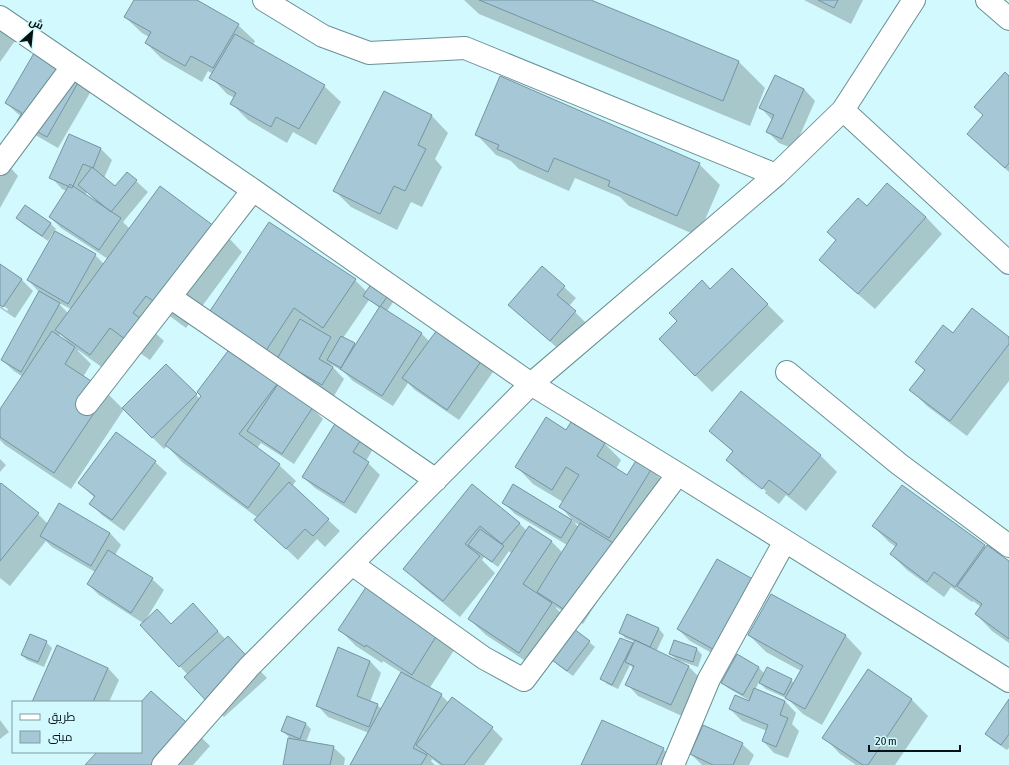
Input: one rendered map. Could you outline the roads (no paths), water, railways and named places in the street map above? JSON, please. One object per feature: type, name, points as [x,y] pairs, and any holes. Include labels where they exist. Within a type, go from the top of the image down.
[{"type":"street","points":[[264,0],[323,36],[369,52],[465,48],[776,175]]},
{"type":"street","points":[[163,765],[249,667],[531,384],[776,175],[843,110],[914,0]]},
{"type":"street","points":[[987,0],[1009,19]]},
{"type":"street","points":[[0,17],[253,190],[531,384],[1009,681]]},
{"type":"street","points":[[0,164],[72,67]]},
{"type":"street","points":[[843,110],[1009,263]]},
{"type":"street","points":[[88,404],[253,190]]},
{"type":"street","points":[[170,297],[436,480]]},
{"type":"street","points":[[787,372],[899,464],[1009,546]]},
{"type":"street","points":[[352,564],[484,658],[524,680],[678,474]]},
{"type":"street","points":[[673,765],[709,679],[785,541]]}]
